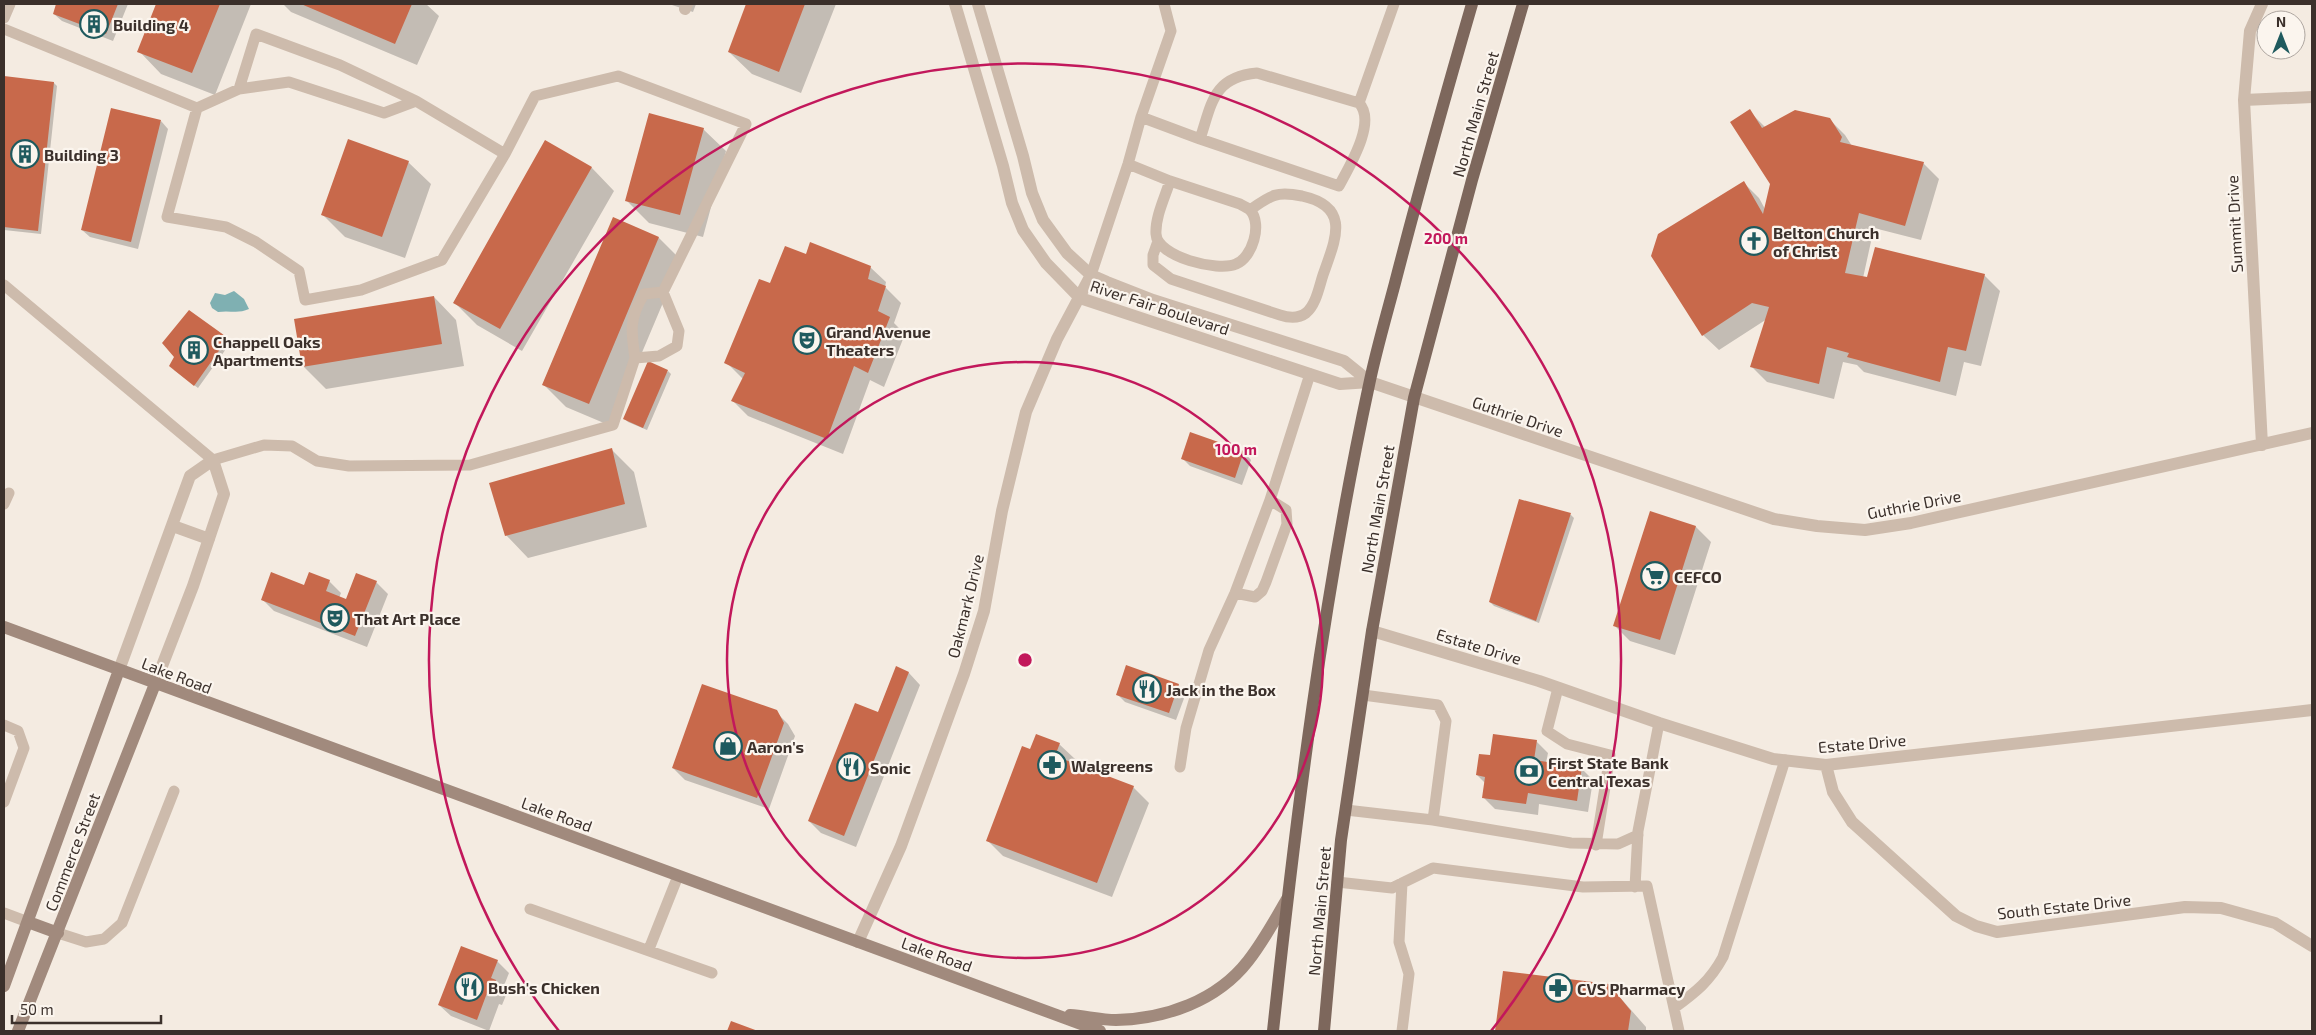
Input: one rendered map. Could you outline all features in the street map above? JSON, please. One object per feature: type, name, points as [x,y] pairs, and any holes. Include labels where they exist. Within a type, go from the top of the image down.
[{"type":"main road","name":"North Main Street","points":[[1273,1031],[1295,822],[1326,614],[1370,382],[1426,162],[1472,4]]},
{"type":"main road","name":"North Main Street","points":[[1324,1031],[1337,882],[1362,695],[1414,398],[1472,180],[1523,4]]},
{"type":"main road","name":"Lake Road","points":[[4,627],[1100,1031]]},
{"type":"main road","points":[[4,986],[119,670]]},
{"type":"main road","name":"Commerce Street","points":[[18,1031],[155,684]]},
{"type":"main road","points":[[1047,1012],[1114,1020],[1152,1017],[1193,1004],[1225,984],[1247,962],[1267,934],[1287,899]]},
{"type":"main road","points":[[28,922],[58,932]]},
{"type":"main road","points":[[1047,1012],[1078,1031]]},
{"type":"street","name":"River Fair Boulevard","points":[[955,4],[1003,166],[1012,203],[1023,230],[1046,263],[1080,298],[1340,384],[1370,382]]},
{"type":"street","name":"River Fair Boulevard","points":[[978,4],[1024,156],[1032,193],[1043,220],[1067,253],[1091,275],[1153,300],[1344,361],[1370,382],[1414,398]]},
{"type":"street","name":"Summit Drive","points":[[2262,4],[2250,31],[2244,100],[2262,445]]},
{"type":"street","points":[[2244,100],[2312,97]]},
{"type":"street","name":"Oakmark Drive","points":[[858,942],[901,846],[964,674],[984,611],[1002,511],[1026,412],[1057,339],[1091,275]]},
{"type":"street","name":"Guthrie Drive","points":[[1414,398],[1774,520],[1865,530],[1911,523],[2312,433]]},
{"type":"street","points":[[119,670],[190,476],[213,460],[224,494],[155,684]]},
{"type":"street","points":[[172,526],[209,539]]},
{"type":"street","name":"Estate Drive","points":[[1372,631],[1558,688],[1659,723],[1773,759],[1826,765],[2312,710]]},
{"type":"street","name":"South Estate Drive","points":[[1826,765],[1833,792],[1852,822],[1887,856],[1956,916],[1976,926],[1997,932],[2185,907],[2221,908],[2275,923],[2312,946]]},
{"type":"lane","points":[[4,18],[10,4]]},
{"type":"lane","points":[[1091,275],[1128,164],[1141,117],[1171,31],[1164,4]]},
{"type":"lane","points":[[1359,103],[1394,4]]},
{"type":"lane","points":[[4,29],[197,108],[239,89],[289,82],[384,113],[416,101]]},
{"type":"lane","points":[[239,89],[256,34],[340,65],[416,101],[505,154]]},
{"type":"lane","points":[[1141,117],[1200,139],[1240,153],[1339,186],[1358,150],[1366,119],[1364,109],[1359,103],[1257,73],[1238,75],[1229,79],[1215,95],[1200,139]]},
{"type":"lane","points":[[197,108],[167,217],[226,227],[256,242],[299,271],[305,300],[361,290],[442,260],[505,154],[535,96],[618,76],[746,124],[663,292],[679,331],[676,346],[660,356],[635,358]]},
{"type":"lane","points":[[1128,164],[1170,181],[1240,204],[1250,210],[1255,225],[1255,233],[1250,251],[1236,264],[1217,266],[1170,253],[1158,240],[1156,234],[1158,220],[1170,181]]},
{"type":"lane","points":[[1158,240],[1153,255],[1153,265],[1171,278],[1280,315],[1294,318],[1306,313],[1313,304],[1334,242],[1337,224],[1335,217],[1330,208],[1323,204],[1305,197],[1285,193],[1268,197],[1250,210]]},
{"type":"lane","points":[[4,285],[213,460],[264,445],[292,446],[317,461],[349,466],[470,465],[613,425],[635,358],[630,328],[636,307],[644,294],[663,292]]},
{"type":"lane","points":[[1180,767],[1186,728],[1209,650],[1235,593],[1270,500],[1310,374]]},
{"type":"lane","points":[[1235,593],[1255,597],[1262,592],[1266,582],[1287,524],[1286,510],[1270,500]]},
{"type":"lane","points":[[1558,688],[1546,731],[1567,744],[1610,755],[1596,845]]},
{"type":"lane","points":[[1362,695],[1438,705],[1446,721],[1433,820]]},
{"type":"lane","points":[[1635,887],[1638,835],[1659,723]]},
{"type":"lane","points":[[4,726],[18,731],[24,748],[4,802]]},
{"type":"lane","points":[[1674,1008],[1701,988],[1713,975],[1723,957],[1785,760]]},
{"type":"lane","points":[[58,932],[86,942],[104,939],[122,923],[174,791]]},
{"type":"lane","points":[[1346,810],[1433,820],[1571,843],[1618,844],[1638,835]]},
{"type":"lane","points":[[1337,882],[1392,888],[1433,868],[1584,887],[1647,886],[1679,1031]]},
{"type":"lane","points":[[649,949],[678,876]]},
{"type":"lane","points":[[1402,883],[1399,942],[1409,974],[1402,1031]]},
{"type":"lane","points":[[530,909],[712,972]]},
{"type":"lane","points":[[4,913],[28,922]]},
{"type":"water","points":[[234,291],[244,299],[249,309],[218,312],[212,308],[210,303],[215,293],[225,295]]},
{"type":"building","name":"Building 4","points":[[56,4],[118,4],[106,34],[53,14]]},
{"type":"building","points":[[156,4],[220,4],[192,73],[137,52]]},
{"type":"building","points":[[301,4],[412,4],[395,44]]},
{"type":"building","points":[[746,4],[805,4],[779,72],[728,52]]},
{"type":"building","name":"Building 3","points":[[4,76],[54,82],[38,231],[4,227]]},
{"type":"building","points":[[111,108],[161,120],[131,242],[81,230]]},
{"type":"building","name":"Belton Church of Christ","points":[[1750,109],[1762,128],[1795,110],[1830,118],[1842,137],[1840,142],[1924,162],[1905,226],[1859,213],[1845,273],[1867,277],[1875,247],[1985,274],[1966,351],[1948,347],[1940,382],[1847,357],[1849,353],[1827,347],[1819,384],[1750,367],[1769,307],[1752,303],[1702,336],[1651,256],[1658,234],[1744,181],[1763,214],[1770,184],[1730,122]]},
{"type":"building","points":[[649,113],[704,128],[680,215],[625,201]]},
{"type":"building","points":[[348,139],[409,161],[382,237],[321,215]]},
{"type":"building","points":[[545,140],[592,167],[500,329],[453,303]]},
{"type":"building","points":[[613,217],[659,237],[589,404],[542,385]]},
{"type":"building","name":"Grand Avenue Theaters","points":[[810,242],[871,266],[868,279],[886,286],[878,311],[890,317],[868,373],[854,366],[827,439],[731,401],[745,373],[724,363],[759,279],[770,283],[785,246],[806,254]]},
{"type":"building","points":[[434,296],[442,344],[302,367],[294,319]]},
{"type":"building","name":"Chappell Oaks Apartments","points":[[189,310],[228,338],[194,386],[169,366],[174,357],[162,343]]},
{"type":"building","points":[[648,361],[668,370],[643,428],[623,419]]},
{"type":"building","points":[[1190,432],[1244,451],[1235,478],[1181,459]]},
{"type":"building","points":[[612,448],[625,504],[505,536],[489,483]]},
{"type":"building","points":[[1519,499],[1571,513],[1536,621],[1489,602]]},
{"type":"building","name":"CEFCO","points":[[1650,511],[1696,526],[1660,640],[1613,626]]},
{"type":"building","name":"That Art Place","points":[[271,572],[304,585],[309,572],[330,580],[326,591],[346,599],[356,573],[377,581],[355,636],[261,600]]},
{"type":"building","name":"Jack in the Box","points":[[1126,665],[1179,684],[1169,713],[1116,695]]},
{"type":"building","name":"Sonic","points":[[896,666],[909,672],[844,836],[808,821],[855,703],[878,712]]},
{"type":"building","name":"Aaron's","points":[[702,684],[777,710],[784,723],[757,798],[672,768]]},
{"type":"building","name":"Walgreens","points":[[1036,734],[1060,743],[1055,756],[1134,786],[1097,883],[986,841],[1022,746],[1030,749]]},
{"type":"building","name":"First State Bank Central Texas","points":[[1493,734],[1537,740],[1534,760],[1582,767],[1577,801],[1528,793],[1526,804],[1482,798],[1485,777],[1476,775],[1479,754],[1490,755]]},
{"type":"building","name":"Bush's Chicken","points":[[461,946],[498,960],[491,978],[496,980],[491,995],[487,993],[477,1020],[438,1005]]},
{"type":"building","name":"CVS Pharmacy","points":[[1503,971],[1609,984],[1631,1011],[1628,1031],[1495,1031]]},
{"type":"building","points":[[731,1021],[758,1031],[727,1031]]},
{"type":"place","name":"Building 4","points":[[94,24]]},
{"type":"place","name":"Building 3","points":[[25,154]]},
{"type":"place","name":"Belton Church of Christ","points":[[1754,241]]},
{"type":"place","name":"Grand Avenue Theaters","points":[[807,340]]},
{"type":"place","name":"Chappell Oaks Apartments","points":[[194,350]]},
{"type":"place","name":"CEFCO","points":[[1655,576]]},
{"type":"place","name":"That Art Place","points":[[335,618]]},
{"type":"place","name":"Jack in the Box","points":[[1147,689]]},
{"type":"place","name":"Aaron's","points":[[728,746]]},
{"type":"place","name":"Walgreens","points":[[1052,765]]},
{"type":"place","name":"Sonic","points":[[851,767]]},
{"type":"place","name":"First State Bank Central Texas","points":[[1529,771]]},
{"type":"place","name":"Bush's Chicken","points":[[469,987]]},
{"type":"place","name":"CVS Pharmacy","points":[[1558,988]]}]
